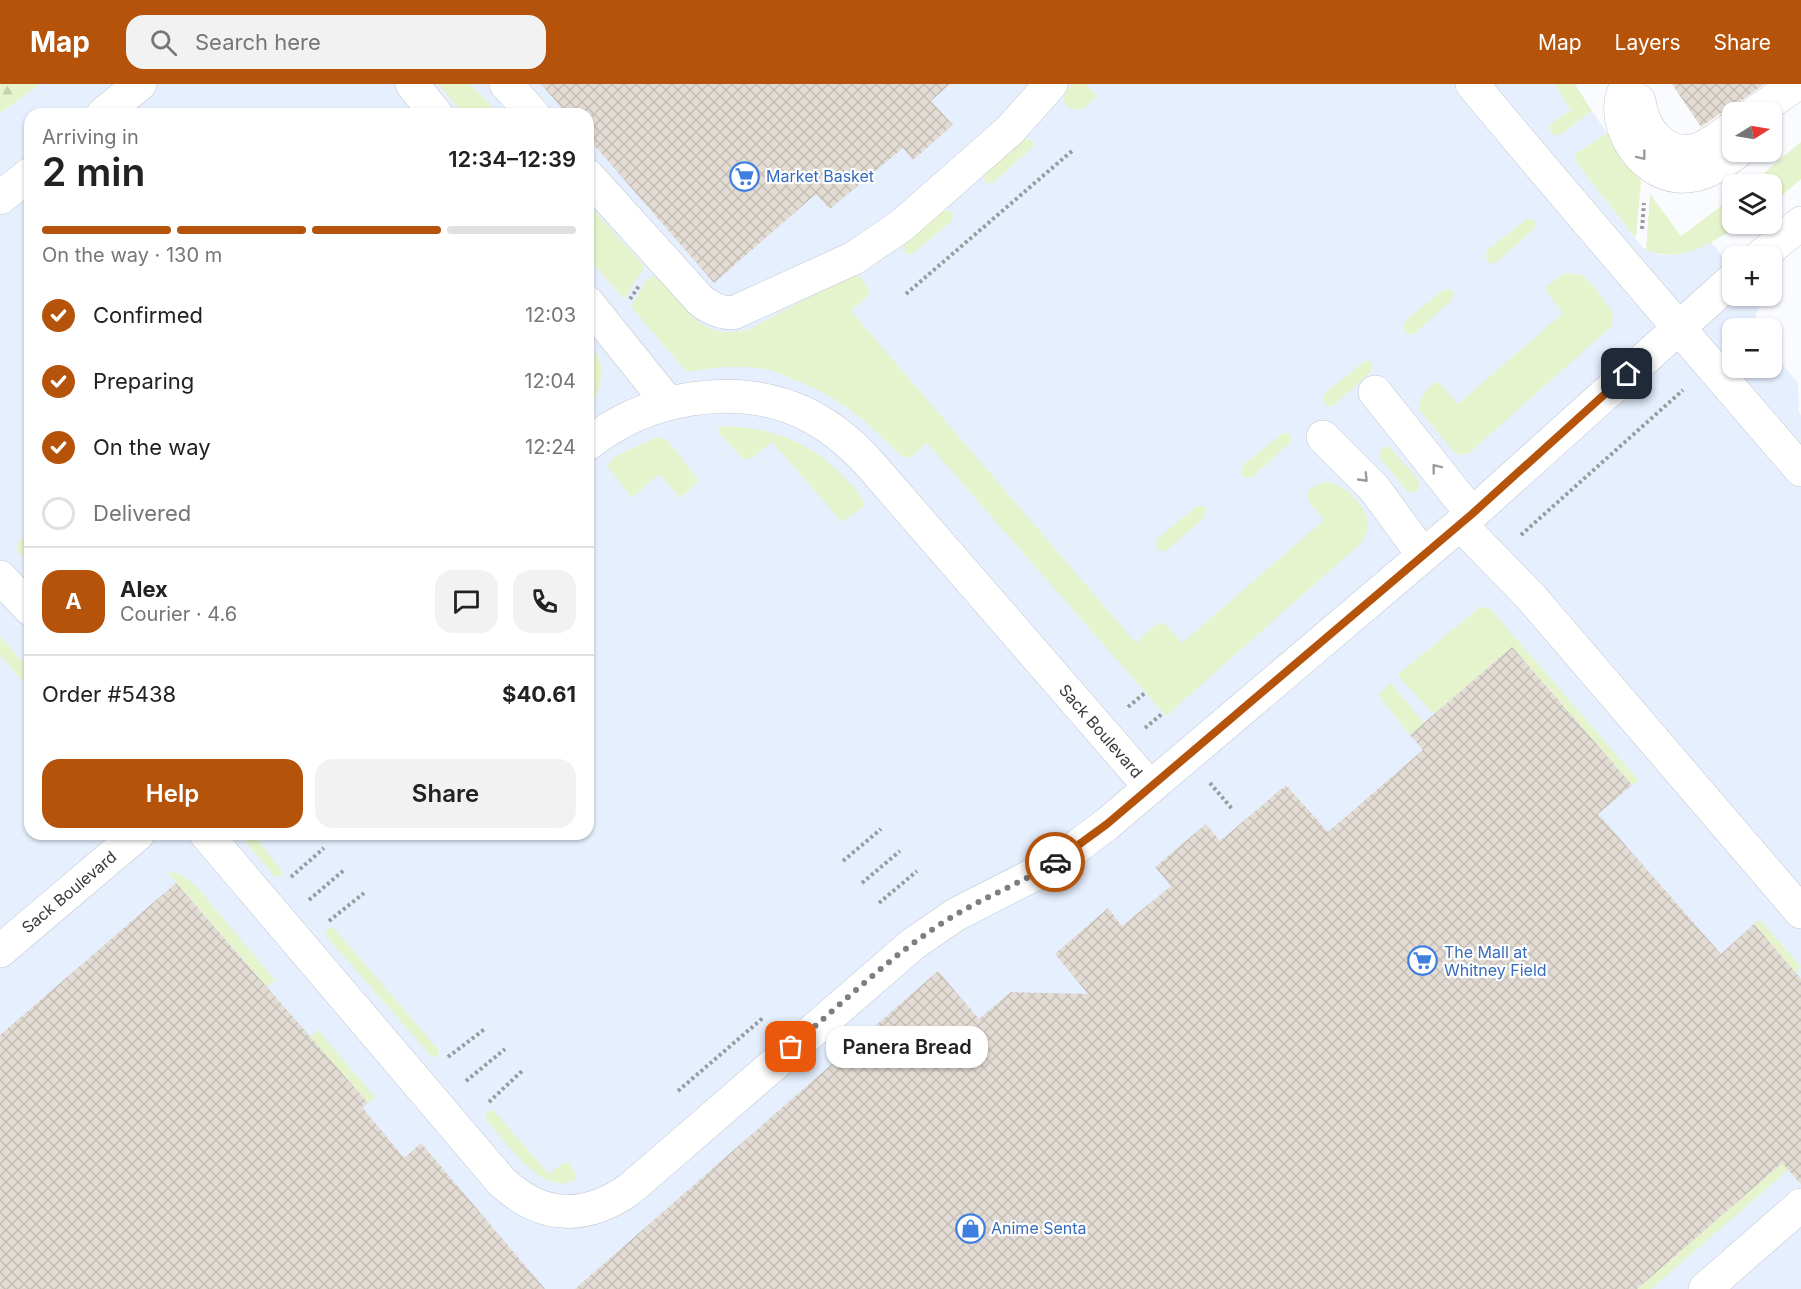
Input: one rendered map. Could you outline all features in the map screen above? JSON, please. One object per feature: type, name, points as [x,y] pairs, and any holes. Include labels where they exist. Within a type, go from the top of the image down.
[{"type":"lane","points":[[110,108],[140,84]]},
{"type":"lane","points":[[412,84],[431,108]]},
{"type":"lane","points":[[506,84],[528,108]]},
{"type":"lane","points":[[594,183],[699,300],[711,309],[724,313],[744,309],[854,258],[901,226],[1009,131],[1051,84]]},
{"type":"lane","points":[[1472,84],[1576,210],[1801,470]]},
{"type":"lane","points":[[1628,84],[1621,101],[1623,123],[1631,141],[1647,164],[1665,174],[1694,176],[1707,172],[1722,162]]},
{"type":"lane","points":[[1641,84],[1639,102],[1642,114],[1646,125],[1662,144],[1679,150],[1695,150],[1722,134]]},
{"type":"lane","points":[[1771,102],[1797,84]]},
{"type":"lane","points":[[1782,117],[1801,102]]},
{"type":"lane","points":[[0,198],[24,179]]},
{"type":"lane","points":[[1773,246],[1801,223]]},
{"type":"lane","name":"Sack Boulevard","points":[[594,440],[614,426],[639,414],[669,404],[722,396],[764,400],[804,413],[838,434],[868,463],[1150,787],[1466,519],[1722,289]]},
{"type":"lane","points":[[594,310],[669,404]]},
{"type":"lane","points":[[1375,392],[1466,519],[1801,912]]},
{"type":"lane","points":[[1323,437],[1374,488],[1423,555]]},
{"type":"lane","points":[[0,577],[24,603]]},
{"type":"lane","points":[[211,840],[502,1182],[525,1200],[558,1211],[575,1212],[605,1204],[630,1189],[913,944],[955,915],[1062,858],[1150,787]]},
{"type":"lane","name":"Sack Boulevard","points":[[0,951],[131,840]]},
{"type":"lane","points":[[1705,1289],[1801,1205]]},
{"type":"path","points":[[906,294],[1073,150]]},
{"type":"path","points":[[1637,280],[1647,164]]},
{"type":"path","points":[[609,329],[659,255]]},
{"type":"path","points":[[1516,540],[1682,393],[1684,387]]},
{"type":"path","points":[[843,861],[881,829]]},
{"type":"path","points":[[290,877],[324,848]]},
{"type":"path","points":[[862,883],[900,851]]},
{"type":"path","points":[[308,900],[344,870]]},
{"type":"path","points":[[879,903],[917,871]]},
{"type":"path","points":[[328,922],[364,892]]},
{"type":"path","points":[[678,1091],[764,1017]]},
{"type":"path","points":[[448,1057],[486,1028]]},
{"type":"path","points":[[466,1081],[504,1049]]},
{"type":"path","points":[[489,1102],[524,1070]]},
{"type":"shaded area","name":"The Mall at Whitney Field","points":[[40,84],[1554,84],[1571,110],[1550,124],[1560,135],[1592,111],[1607,133],[1575,154],[1575,161],[1643,248],[1661,255],[1681,254],[1711,242],[1722,256],[1722,306],[1760,306],[1756,318],[1722,318],[1722,378],[1782,378],[1782,364],[1798,383],[1801,416],[1801,1289],[0,1289],[0,113]]},
{"type":"green space","points":[[0,84],[40,84],[0,113]]},
{"type":"green space","points":[[438,84],[470,84],[494,108],[458,108]]},
{"type":"green space","points":[[1072,84],[1088,84],[1097,96],[1083,109],[1070,109],[1064,99]]},
{"type":"green space","points":[[1554,84],[1575,84],[1592,111],[1560,135],[1553,135],[1549,128],[1550,124],[1571,110]]},
{"type":"green space","points":[[1607,133],[1641,182],[1636,236],[1575,161],[1575,154]]},
{"type":"green space","points":[[1025,138],[1033,141],[1033,147],[993,183],[986,183],[983,175]]},
{"type":"green space","points":[[1801,142],[1801,179],[1782,195],[1782,174],[1763,174],[1777,162],[1782,162],[1782,158]]},
{"type":"green space","points":[[1650,194],[1681,236],[1722,205],[1722,234],[1725,234],[1719,238],[1696,249],[1672,255],[1646,250]]},
{"type":"green space","points":[[950,210],[953,215],[951,221],[913,254],[906,254],[903,248],[905,242],[942,211]]},
{"type":"green space","points":[[594,211],[645,267],[624,299],[594,265]]},
{"type":"green space","points":[[1528,218],[1535,221],[1534,229],[1496,263],[1489,263],[1486,257],[1487,250]]},
{"type":"green space","points":[[1562,274],[1584,276],[1594,287],[1613,312],[1612,326],[1469,453],[1459,455],[1454,452],[1419,410],[1423,395],[1434,383],[1439,383],[1458,404],[1563,313],[1548,294],[1546,287]]},
{"type":"green space","points":[[653,276],[660,279],[698,321],[720,331],[734,332],[750,329],[849,276],[860,276],[868,287],[869,295],[851,311],[1136,643],[1153,627],[1165,623],[1182,643],[1324,520],[1310,503],[1307,492],[1316,485],[1328,482],[1349,492],[1365,513],[1367,532],[1360,544],[1166,716],[927,443],[911,457],[902,457],[877,432],[840,403],[812,387],[772,371],[739,367],[687,372],[631,307],[647,279]]},
{"type":"green space","points":[[1450,289],[1454,294],[1452,300],[1414,334],[1407,334],[1404,328],[1405,321],[1443,290]]},
{"type":"green space","points":[[594,352],[601,369],[594,400]]},
{"type":"green space","points":[[1365,361],[1370,361],[1373,367],[1371,372],[1333,406],[1326,406],[1323,400],[1325,393]]},
{"type":"green space","points":[[724,426],[759,430],[805,446],[845,478],[859,493],[864,504],[861,509],[842,522],[772,442],[752,458],[744,460],[719,433],[718,429]]},
{"type":"green space","points":[[1283,433],[1288,433],[1292,439],[1289,444],[1251,478],[1244,478],[1241,472],[1243,465]]},
{"type":"green space","points":[[657,437],[668,441],[699,481],[680,498],[659,474],[632,498],[607,466],[614,457]]},
{"type":"green space","points":[[1385,446],[1389,447],[1419,480],[1416,492],[1408,492],[1380,458],[1379,453]]},
{"type":"green space","points":[[1197,506],[1203,506],[1205,509],[1204,518],[1166,551],[1159,551],[1156,545],[1158,538]]},
{"type":"green space","points":[[24,537],[24,558],[18,552],[17,543]]},
{"type":"green space","points":[[1489,607],[1639,781],[1632,785],[1512,647],[1434,714],[1397,675],[1479,608]]},
{"type":"green space","points":[[0,636],[24,663],[24,683],[0,655]]},
{"type":"green space","points":[[1391,683],[1424,723],[1410,735],[1378,695]]},
{"type":"green space","points":[[244,840],[258,840],[282,871],[283,875],[275,877]]},
{"type":"green space","points":[[167,872],[183,876],[197,887],[275,980],[267,987]]},
{"type":"green space","points":[[1760,919],[1801,967],[1796,973],[1754,924]]},
{"type":"green space","points":[[333,927],[438,1049],[437,1057],[431,1056],[327,937],[326,930]]},
{"type":"green space","points":[[318,1030],[375,1097],[368,1103],[310,1037]]},
{"type":"green space","points":[[489,1111],[494,1111],[549,1174],[563,1163],[568,1162],[575,1172],[575,1180],[562,1183],[549,1181],[537,1174],[525,1164],[486,1119],[485,1115]]},
{"type":"green space","points":[[1782,1163],[1788,1170],[1651,1289],[1637,1289]]},
{"type":"building","name":"Market Basket","points":[[541,84],[950,84],[931,101],[953,125],[913,160],[903,148],[830,209],[816,194],[714,283],[594,145],[594,108],[562,108]]},
{"type":"building","points":[[1672,84],[1764,84],[1740,102],[1722,102],[1722,113],[1701,127]]},
{"type":"building","name":"The Mall at Whitney Field","points":[[1512,647],[1632,785],[1598,814],[1721,954],[1754,924],[1801,979],[1801,1184],[1782,1163],[1637,1289],[575,1289],[938,971],[979,1019],[1011,992],[1088,994],[1055,954],[1108,908],[1122,926],[1171,886],[1155,867],[1206,824],[1220,841],[1286,785],[1328,832],[1423,750],[1410,735]]},
{"type":"building","points":[[176,883],[368,1103],[362,1107],[404,1158],[421,1143],[545,1289],[0,1289],[0,1035]]},
{"type":"way so far","points":[[791,1047],[913,944],[955,915],[1055,862]]},
{"type":"place","name":"Market Basket","points":[[745,176]]},
{"type":"place","name":"The Mall at Whitney Field","points":[[1423,961]]},
{"type":"place","name":"Panera Bread","points":[[791,1047]]},
{"type":"place","name":"Anime Senta","points":[[970,1228]]},
{"type":"route","points":[[1055,862],[1107,824],[1472,514],[1627,374]]}]
